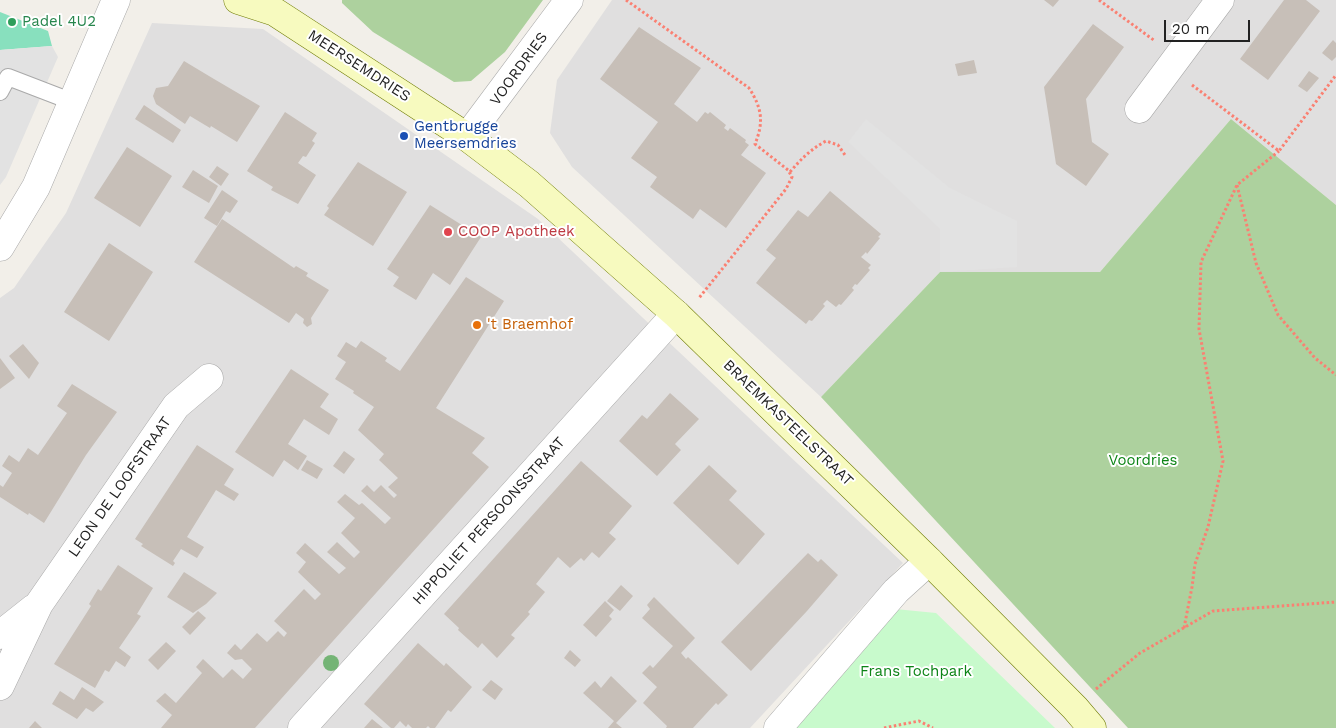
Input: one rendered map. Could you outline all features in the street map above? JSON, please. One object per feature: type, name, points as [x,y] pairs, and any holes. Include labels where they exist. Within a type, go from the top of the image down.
[{"type":"street","points":[[0,247],[36,187],[116,0]]},
{"type":"street","name":"MEERSEMDRIES","points":[[238,0],[279,6],[467,137]]},
{"type":"street","name":"VOORDRIES","points":[[467,137],[569,0]]},
{"type":"street","points":[[1139,109],[1220,0]]},
{"type":"street","name":"BRAEMKASTEELSTRAAT","points":[[467,137],[529,184],[679,317],[929,561],[1083,718]]},
{"type":"street","name":"HIPPOLIET PERSOONSSTRAAT","points":[[302,728],[679,317]]},
{"type":"street","name":"LEON DE LOOFSTRAAT","points":[[0,686],[39,604],[176,406],[209,378]]},
{"type":"street","points":[[778,728],[896,591],[929,561]]},
{"type":"street","name":"LEON DE LOOFSTRAAT","points":[[0,634],[39,604]]},
{"type":"lane","points":[[0,92],[8,77],[73,102]]},
{"type":"path","points":[[626,0],[749,88],[757,100],[761,115],[760,131],[754,144],[788,170],[792,176],[786,188],[679,317]]},
{"type":"path","points":[[1099,0],[1166,50],[1178,74],[1279,151]]},
{"type":"path","points":[[1184,628],[1195,564],[1208,527],[1223,461],[1200,329],[1201,262],[1237,185],[1279,151],[1336,75]]},
{"type":"path","points":[[790,172],[801,159],[826,141],[838,145],[846,155]]},
{"type":"path","points":[[1237,185],[1256,264],[1278,315],[1315,358],[1336,375]]},
{"type":"path","points":[[1083,718],[1140,653],[1213,611],[1336,602]]},
{"type":"path","points":[[884,728],[919,720],[933,728]]},
{"type":"shaded area","points":[[612,0],[1336,0],[1336,205],[1231,119],[1100,272],[940,272],[821,397],[572,167],[550,133],[557,80]]},
{"type":"shaded area","points":[[152,23],[263,29],[538,219],[903,563],[750,728],[0,728],[0,298],[14,288],[66,213]]},
{"type":"shaded area","points":[[52,46],[58,57],[6,177],[0,185],[0,50]]},
{"type":"shaded area","points":[[866,119],[950,188],[1017,221],[1017,267],[940,272],[940,229],[848,142]]},
{"type":"green space","points":[[342,0],[543,0],[505,52],[471,81],[454,82],[373,32],[342,3]]},
{"type":"green space","name":"Padel 4U2","points":[[0,12],[48,31],[52,46],[0,50]]},
{"type":"green space","name":"Voordries","points":[[1231,119],[1336,205],[1336,728],[1128,728],[821,397],[940,272],[1100,272]]},
{"type":"green space","name":"Frans Tochpark","points":[[895,609],[936,613],[1055,728],[795,728]]},
{"type":"building","points":[[1044,0],[1059,0],[1053,7]]},
{"type":"building","points":[[1284,0],[1306,0],[1320,11],[1268,80],[1240,59]]},
{"type":"building","points":[[1093,24],[1124,47],[1086,99],[1092,142],[1109,154],[1086,186],[1056,164],[1044,87]]},
{"type":"building","points":[[639,27],[701,68],[674,104],[697,122],[705,112],[708,114],[710,112],[726,125],[724,128],[728,131],[730,128],[746,140],[745,142],[749,145],[741,155],[766,173],[726,228],[700,209],[693,219],[650,187],[657,177],[631,158],[658,122],[600,79]]},
{"type":"building","points":[[1333,40],[1336,43],[1336,57],[1332,61],[1322,53]]},
{"type":"building","points":[[974,60],[977,73],[958,76],[955,64]]},
{"type":"building","points":[[184,61],[260,106],[237,142],[190,116],[185,124],[156,104],[153,96],[156,88],[168,86]]},
{"type":"building","points":[[1309,71],[1319,78],[1307,92],[1298,86]]},
{"type":"building","points":[[144,105],[181,130],[173,143],[135,119]]},
{"type":"building","points":[[285,112],[317,133],[312,141],[315,143],[306,157],[303,156],[298,163],[316,175],[298,204],[271,190],[273,187],[247,171]]},
{"type":"building","points":[[127,147],[172,176],[140,227],[94,198]]},
{"type":"building","points":[[358,162],[407,192],[373,246],[324,215],[329,208],[327,206]]},
{"type":"building","points":[[217,166],[229,174],[221,186],[209,177]]},
{"type":"building","points":[[193,170],[218,186],[209,203],[182,187]]},
{"type":"building","points":[[222,190],[238,201],[230,213],[226,211],[217,226],[204,218]]},
{"type":"building","points":[[830,191],[881,234],[867,254],[866,252],[861,257],[871,265],[868,268],[870,270],[857,285],[855,284],[852,288],[854,290],[841,305],[839,304],[836,307],[827,300],[823,304],[825,306],[812,321],[809,320],[806,324],[756,283],[776,258],[766,250],[798,210],[808,217]]},
{"type":"building","points":[[430,205],[481,237],[450,285],[433,273],[416,300],[393,286],[399,277],[387,269]]},
{"type":"building","points":[[222,219],[294,268],[296,266],[308,273],[306,276],[329,290],[311,318],[312,324],[307,327],[303,323],[304,319],[296,313],[289,323],[194,262]]},
{"type":"building","points":[[109,243],[153,272],[109,341],[64,312]]},
{"type":"building","points":[[466,277],[504,301],[436,408],[485,438],[472,453],[489,467],[255,728],[161,728],[172,715],[156,701],[165,693],[176,703],[202,673],[196,667],[203,659],[223,678],[232,669],[243,679],[252,669],[242,659],[235,660],[227,653],[235,644],[241,650],[257,633],[267,642],[278,631],[284,637],[287,633],[274,621],[304,589],[315,600],[321,594],[298,572],[306,562],[296,553],[305,543],[339,574],[346,568],[327,552],[337,542],[354,558],[360,552],[341,533],[355,518],[337,502],[345,494],[359,505],[362,503],[385,524],[391,518],[361,491],[367,485],[374,492],[381,485],[394,498],[397,495],[388,487],[398,478],[379,460],[384,454],[358,430],[374,407],[335,379],[346,362],[337,356],[346,342],[356,348],[361,341],[387,358],[385,361],[400,371]]},
{"type":"building","points":[[23,344],[39,363],[29,379],[9,356]]},
{"type":"building","points":[[0,358],[15,378],[0,389]]},
{"type":"building","points":[[291,369],[329,394],[320,407],[338,419],[329,435],[304,419],[288,444],[307,456],[298,470],[284,460],[273,477],[235,452]]},
{"type":"building","points":[[72,384],[117,412],[86,455],[44,523],[0,497],[0,485],[3,487],[12,473],[2,466],[9,455],[19,462],[28,448],[38,455],[67,413],[57,406]]},
{"type":"building","points":[[670,393],[699,419],[675,444],[681,450],[657,476],[619,441],[642,415],[647,419]]},
{"type":"building","points":[[197,445],[234,469],[224,485],[239,494],[234,501],[216,490],[187,537],[204,547],[197,558],[181,549],[173,561],[175,563],[173,566],[141,546],[143,544],[135,539]]},
{"type":"building","points":[[344,451],[355,459],[344,474],[333,466]]},
{"type":"building","points":[[307,460],[323,469],[317,479],[301,470]]},
{"type":"building","points":[[581,461],[632,506],[609,533],[616,539],[599,558],[592,552],[584,561],[581,558],[570,568],[558,557],[536,584],[545,592],[528,612],[530,614],[511,635],[515,638],[497,658],[482,643],[478,648],[444,614]]},
{"type":"building","points":[[709,465],[737,491],[729,500],[765,534],[738,565],[673,503]]},
{"type":"building","points":[[808,553],[818,562],[821,559],[838,575],[751,671],[721,642]]},
{"type":"building","points":[[118,565],[153,588],[137,614],[141,616],[119,648],[131,657],[125,667],[116,661],[109,672],[105,670],[95,688],[54,664],[91,606],[89,604],[98,589],[101,591]]},
{"type":"building","points":[[184,572],[217,593],[193,613],[167,597]]},
{"type":"building","points":[[621,585],[633,596],[620,611],[607,601]]},
{"type":"building","points":[[654,597],[695,638],[681,653],[686,659],[688,657],[728,695],[718,705],[716,703],[693,728],[666,728],[667,726],[643,703],[657,687],[642,673],[650,665],[653,668],[673,646],[642,618],[650,609],[647,605]]},
{"type":"building","points":[[605,601],[614,610],[609,616],[612,619],[596,637],[583,625]]},
{"type":"building","points":[[198,611],[206,618],[190,635],[182,627]]},
{"type":"building","points":[[166,642],[176,651],[158,670],[148,660]]},
{"type":"building","points":[[418,643],[444,666],[446,663],[472,687],[451,712],[448,710],[435,728],[428,726],[426,728],[412,728],[408,724],[406,727],[400,721],[394,728],[391,728],[364,704]]},
{"type":"building","points":[[570,650],[581,660],[575,667],[564,658]]},
{"type":"building","points":[[611,676],[637,701],[616,723],[622,728],[608,728],[614,721],[583,693],[595,681],[601,688]]},
{"type":"building","points":[[491,680],[503,689],[495,700],[482,690]]},
{"type":"building","points":[[82,687],[104,702],[93,712],[86,708],[77,719],[52,704],[60,691],[74,700]]},
{"type":"building","points":[[372,719],[383,728],[364,728]]},
{"type":"building","points":[[35,721],[42,728],[29,728]]},
{"type":"place","name":"Padel 4U2","points":[[12,22]]},
{"type":"place","name":"Gentbrugge Meersemdries","points":[[404,136]]},
{"type":"place","name":"COOP Apotheek","points":[[448,232]]},
{"type":"place","name":"'t Braemhof","points":[[477,325]]}]
